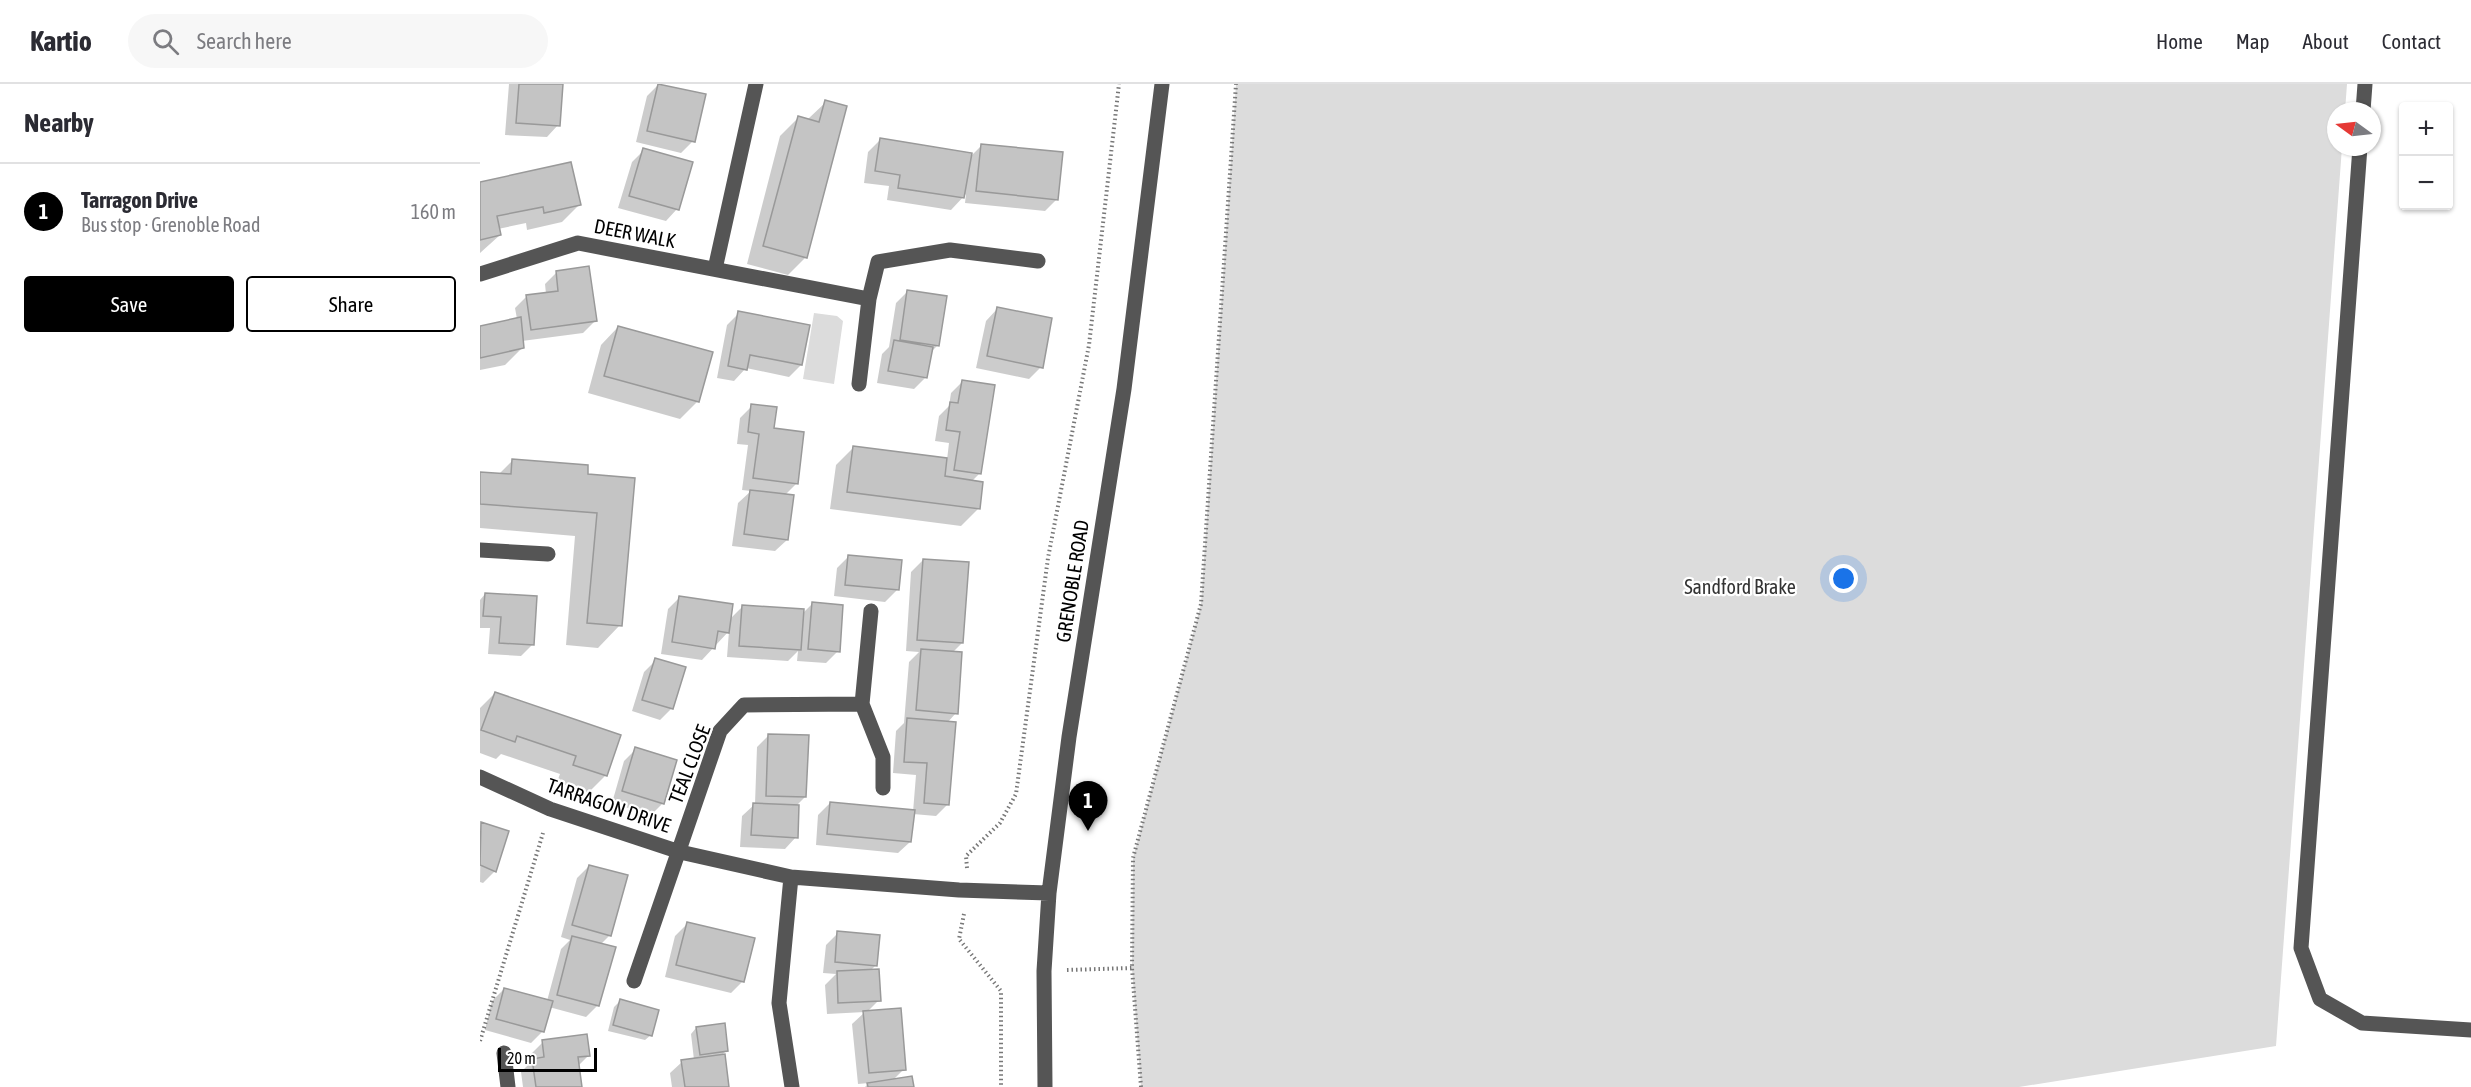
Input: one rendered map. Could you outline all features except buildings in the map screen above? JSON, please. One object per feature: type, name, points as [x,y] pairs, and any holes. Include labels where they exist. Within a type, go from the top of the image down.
[{"type":"street","points":[[715,269],[756,84]]},
{"type":"street","name":"GRENOBLE ROAD","points":[[1045,1087],[1044,971],[1049,893],[1069,737],[1124,389],[1162,84]]},
{"type":"street","points":[[2364,102],[2365,84]]},
{"type":"street","points":[[2359,156],[2301,948],[2320,999],[2362,1023],[2471,1030]]},
{"type":"street","name":"DEER WALK","points":[[480,274],[578,243],[869,298]]},
{"type":"street","points":[[859,384],[869,298],[878,262],[950,250],[1038,261]]},
{"type":"street","points":[[480,550],[548,554]]},
{"type":"street","points":[[871,611],[862,704],[883,757],[883,788]]},
{"type":"street","name":"TEAL CLOSE","points":[[634,981],[720,731],[744,705],[862,704]]},
{"type":"street","name":"TARRAGON DRIVE","points":[[480,777],[550,809],[680,852],[791,877],[968,890],[1049,893]]},
{"type":"street","points":[[791,877],[779,1003],[792,1087]]},
{"type":"street","points":[[504,1053],[504,1086]]},
{"type":"path","points":[[1001,1087],[1001,991],[959,939],[968,890],[966,856],[1000,823],[1016,794],[1048,558],[1089,345],[1119,84]]},
{"type":"path","points":[[1142,1087],[1132,968],[1133,858],[1201,604],[1236,84]]},
{"type":"path","points":[[480,1041],[550,809]]},
{"type":"path","points":[[1044,971],[1132,968]]},
{"type":"green space","name":"Sandford Brake","points":[[1236,84],[2347,84],[2346,102],[2327,102],[2327,156],[2341,156],[2276,1046],[2019,1087],[1141,1087],[1132,968],[1133,858],[1201,604]]},
{"type":"green space","points":[[814,313],[837,316],[843,321],[834,384],[803,379]]},
{"type":"place","name":"Tarragon Drive","points":[[1088,831]]}]
